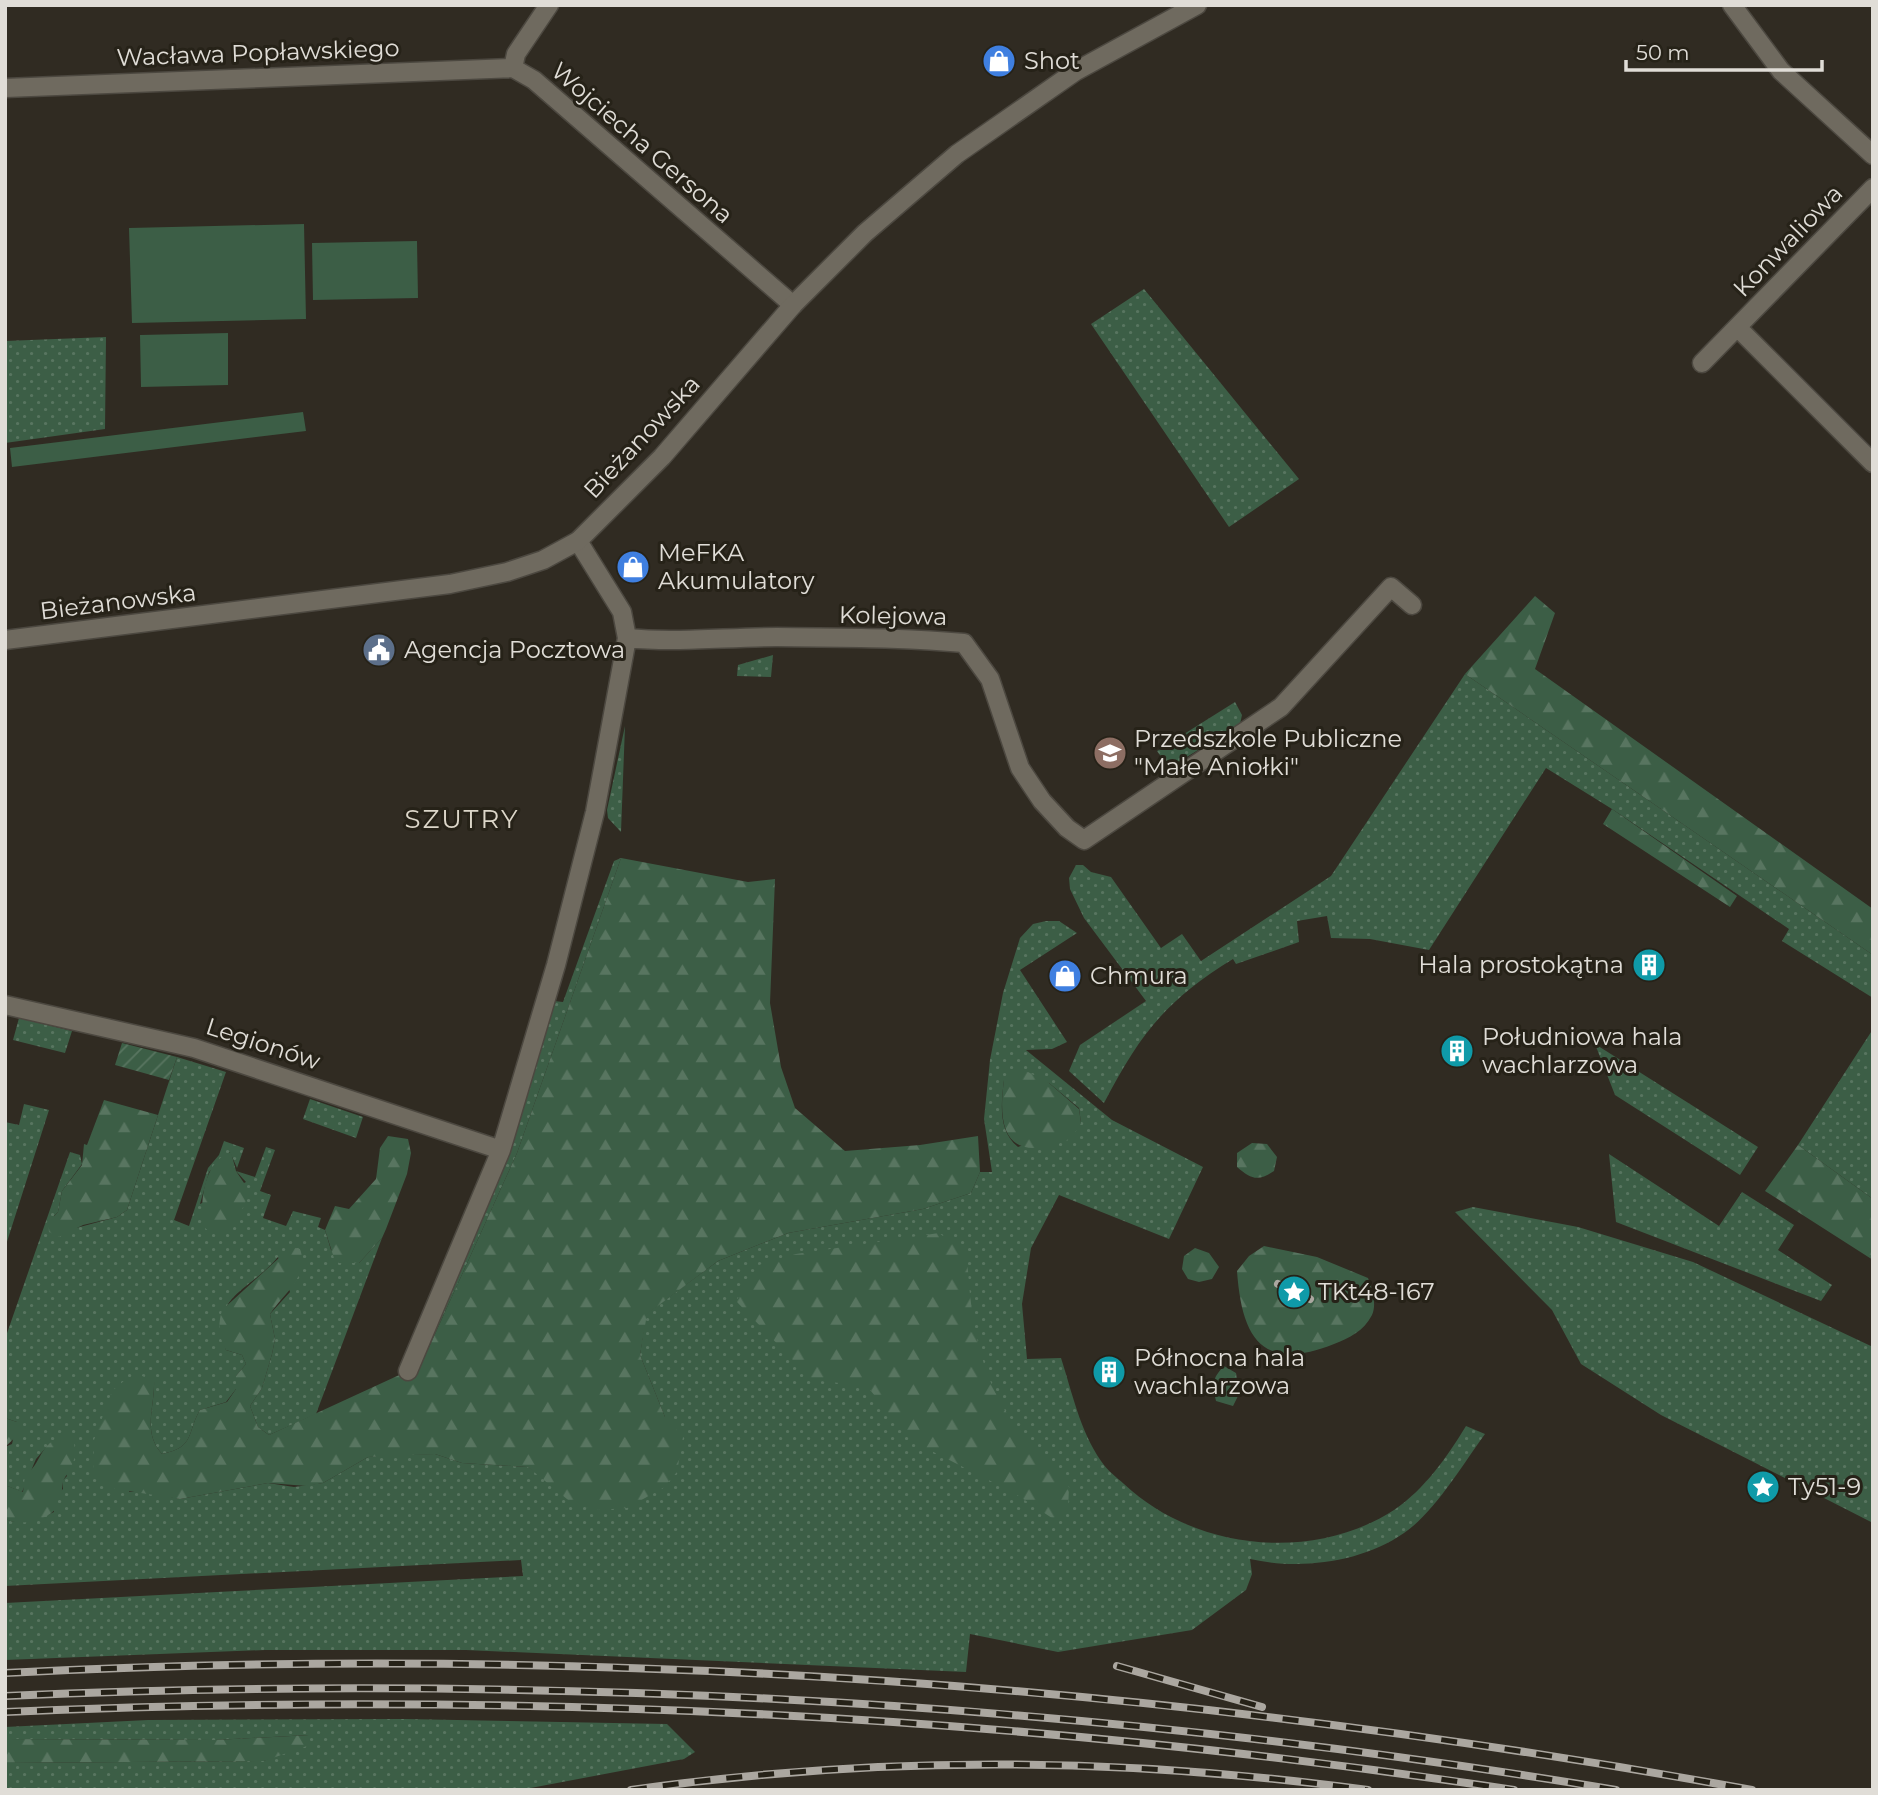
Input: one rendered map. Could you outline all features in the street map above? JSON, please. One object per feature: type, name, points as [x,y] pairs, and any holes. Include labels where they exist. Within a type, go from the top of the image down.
[{"type":"street","name":"Wojciecha Gersona","points":[[549,5],[516,54],[513,68],[534,80],[793,305]]},
{"type":"street","name":"Bieżanowska","points":[[5,640],[450,584],[507,572],[543,560],[578,541],[662,457],[793,305],[865,233],[957,153],[1076,71],[1197,5]]},
{"type":"street","points":[[1732,5],[1781,71],[1873,155]]},
{"type":"street","name":"Wacława Popławskiego","points":[[5,88],[513,68]]},
{"type":"street","name":"Konwaliowa","points":[[1702,363],[1873,188]]},
{"type":"street","name":"Konwaliowa","points":[[1738,328],[1873,463]]},
{"type":"street","points":[[408,1371],[501,1150],[556,965],[595,812],[627,638],[622,612],[578,541]]},
{"type":"street","name":"Kolejowa","points":[[627,638],[672,642],[775,637],[919,638],[964,643],[990,679],[1020,768],[1042,800],[1067,828],[1084,840],[1281,708],[1391,587],[1412,605]]},
{"type":"street","name":"Legionów","points":[[5,1005],[194,1048],[501,1150]]},
{"type":"green space","points":[[304,224],[306,319],[132,323],[129,228]]},
{"type":"green space","points":[[417,241],[418,298],[313,300],[312,243]]},
{"type":"green space","points":[[1144,289],[1299,479],[1229,527],[1091,324]]},
{"type":"green space","points":[[228,333],[228,385],[141,387],[140,335]]},
{"type":"green space","points":[[106,337],[105,429],[5,443],[5,341]]},
{"type":"green space","points":[[303,412],[306,431],[12,467],[10,448]]},
{"type":"green space","points":[[1535,596],[1555,613],[1535,669],[1873,909],[1873,955],[1465,674]]},
{"type":"green space","points":[[773,655],[771,677],[737,676],[738,665]]},
{"type":"green space","points":[[1465,674],[1873,955],[1873,998],[1782,941],[1789,929],[1612,809],[1546,768],[1429,950],[1370,939],[1331,938],[1327,916],[1297,921],[1299,942],[1236,964],[1233,959],[1172,1004],[1143,1038],[1104,1103],[1069,1071],[1080,1045],[1146,1001],[1084,918],[1070,889],[1069,878],[1076,865],[1083,865],[1091,872],[1111,877],[1161,948],[1182,934],[1201,961],[1331,876]]},
{"type":"green space","points":[[1235,702],[1242,715],[1240,724],[1169,768],[1157,751]]},
{"type":"green space","points":[[625,726],[621,832],[608,818],[607,810]]},
{"type":"green space","points":[[1612,809],[1737,896],[1730,907],[1603,824]]},
{"type":"green space","points":[[621,858],[517,1153],[421,1365],[408,1371],[501,1150],[545,1000],[563,1002],[614,861]]},
{"type":"green space","points":[[621,858],[748,882],[775,879],[770,1003],[781,1067],[795,1108],[845,1151],[920,1145],[978,1136],[980,1172],[971,1193],[923,1209],[788,1233],[718,1261],[647,1314],[640,1355],[665,1417],[683,1437],[677,1472],[663,1488],[627,1508],[598,1510],[573,1504],[528,1467],[462,1463],[435,1454],[368,1457],[323,1483],[307,1486],[268,1483],[180,1499],[115,1489],[100,1482],[93,1473],[94,1440],[112,1391],[125,1380],[142,1376],[154,1381],[151,1428],[152,1437],[162,1454],[186,1443],[200,1410],[227,1402],[236,1389],[236,1376],[246,1364],[242,1355],[226,1350],[223,1345],[220,1330],[222,1310],[291,1247],[300,1249],[301,1268],[294,1284],[270,1314],[275,1339],[272,1354],[262,1388],[250,1406],[258,1427],[269,1435],[421,1365],[517,1153]]},
{"type":"green space","points":[[1059,921],[1077,933],[1020,970],[1067,1042],[1052,1049],[1026,1050],[1112,1120],[1203,1167],[1169,1239],[1059,1195],[1031,1248],[1022,1304],[1027,1359],[1061,1358],[1087,1437],[1103,1464],[1124,1484],[1152,1506],[1184,1523],[1219,1535],[1254,1542],[1327,1538],[1362,1527],[1394,1510],[1416,1492],[1443,1461],[1466,1426],[1485,1434],[1437,1501],[1404,1533],[1369,1551],[1329,1561],[1289,1564],[1250,1559],[1252,1574],[1246,1590],[1192,1630],[1058,1652],[970,1634],[966,1672],[466,1650],[265,1650],[5,1660],[5,1603],[523,1576],[521,1560],[5,1586],[5,1519],[23,1522],[54,1512],[54,1497],[63,1489],[62,1481],[67,1476],[49,1444],[36,1459],[22,1492],[5,1485],[5,1447],[12,1444],[17,1422],[5,1418],[5,1339],[70,1152],[80,1155],[82,1164],[62,1191],[58,1212],[54,1216],[76,1228],[117,1217],[127,1210],[177,1057],[226,1072],[174,1220],[189,1226],[208,1168],[219,1155],[224,1141],[244,1148],[237,1168],[230,1152],[209,1172],[200,1204],[246,1182],[236,1171],[255,1177],[266,1147],[275,1150],[260,1191],[271,1195],[263,1218],[286,1226],[293,1211],[321,1218],[318,1227],[325,1230],[331,1250],[359,1263],[382,1238],[316,1414],[269,1435],[258,1427],[250,1406],[262,1388],[272,1354],[275,1339],[270,1314],[290,1292],[278,1257],[234,1297],[222,1318],[221,1332],[226,1350],[242,1355],[246,1364],[236,1376],[236,1389],[226,1402],[200,1410],[186,1443],[162,1454],[152,1437],[151,1428],[154,1381],[129,1492],[148,1492],[180,1499],[268,1483],[294,1487],[323,1483],[368,1457],[386,1455],[435,1454],[462,1463],[528,1467],[542,1476],[665,1417],[640,1355],[646,1314],[718,1261],[788,1233],[923,1209],[971,1193],[980,1172],[992,1172],[984,1119],[990,1060],[1003,993],[1020,938],[1033,924]],"holes":[[[1004,1080],[1049,1083],[1079,1108],[1081,1123],[1018,1147],[1007,1133],[1002,1116]]]},
{"type":"green space","points":[[19,1018],[72,1031],[65,1053],[13,1040]]},
{"type":"green space","points":[[1873,1029],[1873,1199],[1798,1145]]},
{"type":"green space","points":[[122,1043],[177,1057],[169,1080],[115,1065]]},
{"type":"green space","points":[[1595,1044],[1758,1147],[1740,1175],[1615,1095]]},
{"type":"green space","points":[[1028,1072],[1049,1083],[1079,1109],[1081,1123],[1071,1139],[1035,1148],[1022,1146],[1012,1140],[1003,1117],[1004,1080],[1014,1073]]},
{"type":"green space","points":[[310,1099],[363,1117],[356,1138],[303,1119]]},
{"type":"green space","points":[[104,1100],[158,1115],[127,1210],[117,1217],[83,1225],[59,1237],[49,1232],[48,1223],[58,1212],[62,1191],[82,1165],[84,1144],[87,1145]]},
{"type":"green space","points":[[24,1104],[49,1110],[5,1248],[5,1122],[19,1125]]},
{"type":"green space","points":[[388,1136],[408,1139],[411,1153],[407,1174],[386,1229],[382,1238],[359,1263],[339,1263],[334,1258],[325,1230],[335,1206],[349,1209],[376,1179],[380,1148]]},
{"type":"green space","points":[[1252,1143],[1267,1144],[1277,1157],[1274,1171],[1263,1177],[1255,1178],[1237,1167],[1237,1153]]},
{"type":"green space","points":[[1798,1145],[1873,1199],[1873,1260],[1765,1191]]},
{"type":"green space","points":[[231,1152],[236,1171],[250,1192],[234,1227],[212,1234],[205,1228],[203,1218],[205,1184],[215,1164]]},
{"type":"green space","points":[[1609,1154],[1719,1226],[1742,1192],[1794,1225],[1778,1250],[1832,1285],[1821,1301],[1616,1222]]},
{"type":"green space","points":[[1473,1207],[1578,1227],[1693,1262],[1873,1347],[1873,1523],[1661,1415],[1581,1364],[1552,1310],[1455,1212]]},
{"type":"green space","points":[[939,1233],[967,1254],[977,1339],[999,1399],[1023,1436],[1069,1487],[1068,1511],[1058,1522],[1014,1493],[910,1440],[867,1386],[812,1380],[736,1301],[759,1265],[796,1254]]},
{"type":"green space","points":[[1264,1246],[1317,1257],[1368,1278],[1374,1301],[1369,1321],[1351,1336],[1310,1352],[1290,1354],[1273,1351],[1261,1344],[1251,1332],[1244,1315],[1237,1271],[1249,1256]]},
{"type":"green space","points":[[1195,1248],[1209,1253],[1219,1267],[1212,1279],[1199,1282],[1188,1279],[1182,1269],[1184,1256]]},
{"type":"green space","points":[[1224,1366],[1236,1373],[1239,1394],[1233,1406],[1216,1401],[1215,1378]]},
{"type":"green space","points":[[5,1418],[17,1422],[21,1432],[5,1447]]},
{"type":"green space","points":[[63,1436],[72,1438],[75,1455],[63,1481],[61,1495],[55,1497],[58,1506],[48,1515],[34,1521],[5,1519],[5,1485],[23,1492],[25,1475],[35,1465],[44,1449]]},
{"type":"green space","points":[[404,1719],[667,1724],[695,1752],[684,1759],[520,1790],[5,1790],[5,1763],[264,1761],[309,1735],[215,1740],[6,1739],[5,1727],[148,1720]]},
{"type":"green space","points":[[310,1735],[307,1746],[264,1761],[5,1763],[5,1739],[215,1740]]},
{"type":"railway","points":[[1278,1284],[1310,1299]]},
{"type":"railway","points":[[5,1673],[224,1665],[444,1664],[663,1669],[882,1681],[1100,1699],[1318,1723],[1536,1754],[1752,1790]]},
{"type":"railway","points":[[1117,1666],[1262,1707]]},
{"type":"railway","points":[[5,1696],[410,1688],[611,1692],[813,1701],[1014,1715],[1215,1735],[1416,1759],[1616,1790]]},
{"type":"railway","points":[[5,1712],[384,1704],[761,1714],[950,1726],[1138,1743],[1326,1764],[1514,1790]]},
{"type":"railway","points":[[631,1790],[816,1771],[1000,1764],[1183,1771],[1368,1790]]},
{"type":"place","name":"Shot","points":[[999,61]]},
{"type":"place","name":"MeFKA Akumulatory","points":[[633,567]]},
{"type":"place","name":"Agencja Pocztowa","points":[[379,650]]},
{"type":"place","name":"Przedszkole Publiczne \"Małe Aniołki\"","points":[[1110,753]]},
{"type":"place","name":"Hala prostokątna","points":[[1649,965]]},
{"type":"place","name":"Chmura","points":[[1065,976]]},
{"type":"place","name":"Południowa hala wachlarzowa","points":[[1457,1051]]},
{"type":"place","name":"TKt48-167","points":[[1294,1292]]},
{"type":"place","name":"Północna hala wachlarzowa","points":[[1109,1372]]},
{"type":"place","name":"Ty51-9","points":[[1763,1487]]},
{"type":"district","name":"SZUTRY","points":[[462,819]]}]
